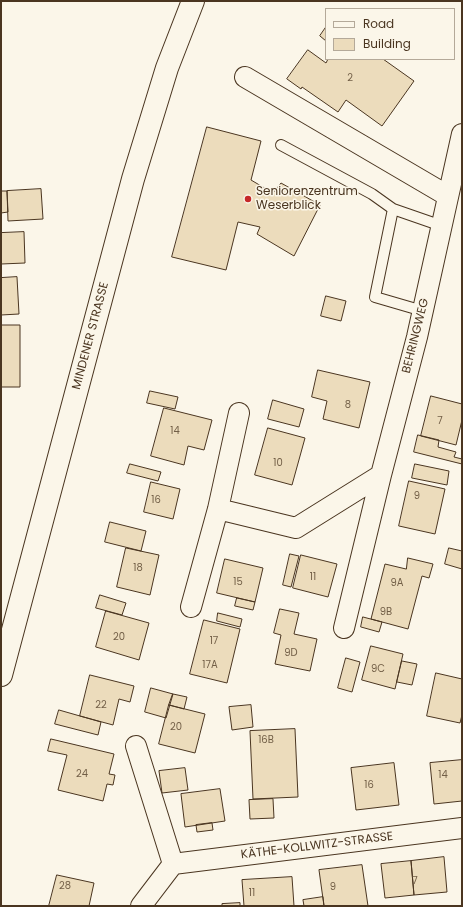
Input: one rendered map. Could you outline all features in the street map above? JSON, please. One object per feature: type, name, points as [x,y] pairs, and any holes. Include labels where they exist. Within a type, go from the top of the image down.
[{"type":"main road","name":"MINDENER STRASSE","points":[[1,675],[133,179],[167,68],[193,1]]},
{"type":"street","points":[[245,78],[448,196]]},
{"type":"street","name":"BEHRINGWEG","points":[[344,628],[423,311],[462,134]]},
{"type":"street","points":[[191,607],[218,509],[239,412]]},
{"type":"street","points":[[218,509],[296,528],[381,475]]},
{"type":"street","points":[[136,746],[173,864],[141,906]]},
{"type":"street","name":"KÄTHE-KOLLWITZ-STRASSE","points":[[173,864],[462,828]]},
{"type":"lane","points":[[281,145],[372,194],[393,209],[442,226]]},
{"type":"lane","points":[[393,209],[374,297],[423,311]]},
{"type":"building","points":[[325,28],[325,40],[320,36]]},
{"type":"building","points":[[308,50],[326,63],[328,60],[384,60],[414,81],[382,126],[346,100],[338,112],[302,87],[301,89],[287,79]]},
{"type":"building","name":"Seniorenzentrum Weserblick","points":[[207,127],[261,141],[251,180],[273,193],[281,183],[320,205],[294,256],[257,234],[260,227],[238,222],[226,270],[172,257]]},
{"type":"building","points":[[41,189],[43,219],[8,221],[7,191]]},
{"type":"building","points":[[1,191],[7,191],[8,212],[1,213]]},
{"type":"building","points":[[24,232],[25,263],[1,264],[1,233]]},
{"type":"building","points":[[17,277],[19,314],[1,315],[1,278]]},
{"type":"building","points":[[326,296],[346,301],[341,321],[321,316]]},
{"type":"building","points":[[1,325],[20,325],[20,387],[1,387]]},
{"type":"building","points":[[318,370],[370,382],[359,428],[323,419],[327,401],[312,397]]},
{"type":"building","points":[[150,391],[178,397],[175,409],[147,403]]},
{"type":"building","points":[[431,396],[462,404],[462,420],[456,445],[421,436]]},
{"type":"building","points":[[273,400],[304,409],[299,427],[268,419]]},
{"type":"building","points":[[164,408],[212,420],[204,450],[188,446],[184,465],[151,456]]},
{"type":"building","points":[[268,428],[305,438],[292,485],[255,475]]},
{"type":"building","points":[[418,435],[439,440],[438,447],[456,452],[454,457],[462,459],[462,464],[414,452]]},
{"type":"building","points":[[130,464],[161,472],[158,481],[127,473]]},
{"type":"building","points":[[415,464],[449,471],[447,485],[412,478]]},
{"type":"building","points":[[409,481],[445,489],[435,534],[399,526]]},
{"type":"building","points":[[151,482],[180,489],[173,519],[144,512]]},
{"type":"building","points":[[110,522],[146,531],[141,551],[105,542]]},
{"type":"building","points":[[126,548],[159,555],[150,595],[117,587]]},
{"type":"building","points":[[449,548],[462,551],[462,569],[445,564]]},
{"type":"building","points":[[290,554],[299,556],[291,587],[283,585]]},
{"type":"building","points":[[301,555],[337,564],[328,597],[293,588]]},
{"type":"building","points":[[408,558],[433,564],[429,578],[422,576],[408,629],[371,619],[385,564],[406,569]]},
{"type":"building","points":[[225,559],[263,568],[255,602],[217,593]]},
{"type":"building","points":[[100,595],[126,603],[122,615],[96,608]]},
{"type":"building","points":[[237,598],[255,602],[253,610],[235,606]]},
{"type":"building","points":[[280,609],[299,613],[294,634],[317,639],[310,671],[275,664],[281,635],[274,633]]},
{"type":"building","points":[[106,611],[149,623],[139,660],[96,647]]},
{"type":"building","points":[[218,613],[242,619],[240,627],[217,621]]},
{"type":"building","points":[[363,617],[382,622],[379,632],[361,627]]},
{"type":"building","points":[[204,620],[240,629],[227,683],[190,674]]},
{"type":"building","points":[[371,646],[403,654],[395,689],[362,680]]},
{"type":"building","points":[[346,658],[360,662],[352,692],[338,688]]},
{"type":"building","points":[[402,661],[417,664],[412,685],[397,682]]},
{"type":"building","points":[[436,673],[462,679],[462,715],[460,723],[427,716]]},
{"type":"building","points":[[90,675],[134,686],[130,702],[119,699],[113,725],[80,716]]},
{"type":"building","points":[[151,688],[173,694],[166,718],[145,712]]},
{"type":"building","points":[[173,694],[187,697],[184,709],[169,705]]},
{"type":"building","points":[[169,705],[205,714],[195,753],[159,744]]},
{"type":"building","points":[[251,705],[253,727],[232,730],[229,707]]},
{"type":"building","points":[[59,710],[101,722],[98,735],[55,724]]},
{"type":"building","points":[[295,729],[298,797],[253,799],[250,731]]},
{"type":"building","points":[[51,739],[114,754],[109,774],[115,775],[113,785],[107,784],[103,801],[58,790],[67,755],[48,751]]},
{"type":"building","points":[[462,760],[462,801],[434,804],[430,763]]},
{"type":"building","points":[[394,763],[399,805],[356,810],[351,768]]},
{"type":"building","points":[[185,768],[188,790],[162,793],[159,771]]},
{"type":"building","points":[[220,789],[225,821],[185,827],[181,794]]},
{"type":"building","points":[[273,799],[274,818],[250,819],[249,800]]},
{"type":"building","points":[[212,823],[213,830],[197,832],[196,825]]},
{"type":"building","points":[[444,857],[447,892],[414,895],[411,861]]},
{"type":"building","points":[[411,861],[414,895],[385,898],[381,864]]},
{"type":"building","points":[[362,865],[368,906],[324,906],[319,870]]},
{"type":"building","points":[[57,875],[94,883],[89,906],[49,906]]},
{"type":"building","points":[[292,877],[294,906],[244,906],[242,880]]},
{"type":"building","points":[[323,897],[324,906],[304,906],[303,900]]},
{"type":"building","points":[[240,903],[240,906],[222,906],[222,904]]},
{"type":"place","name":"Seniorenzentrum Weserblick","points":[[248,199]]}]
